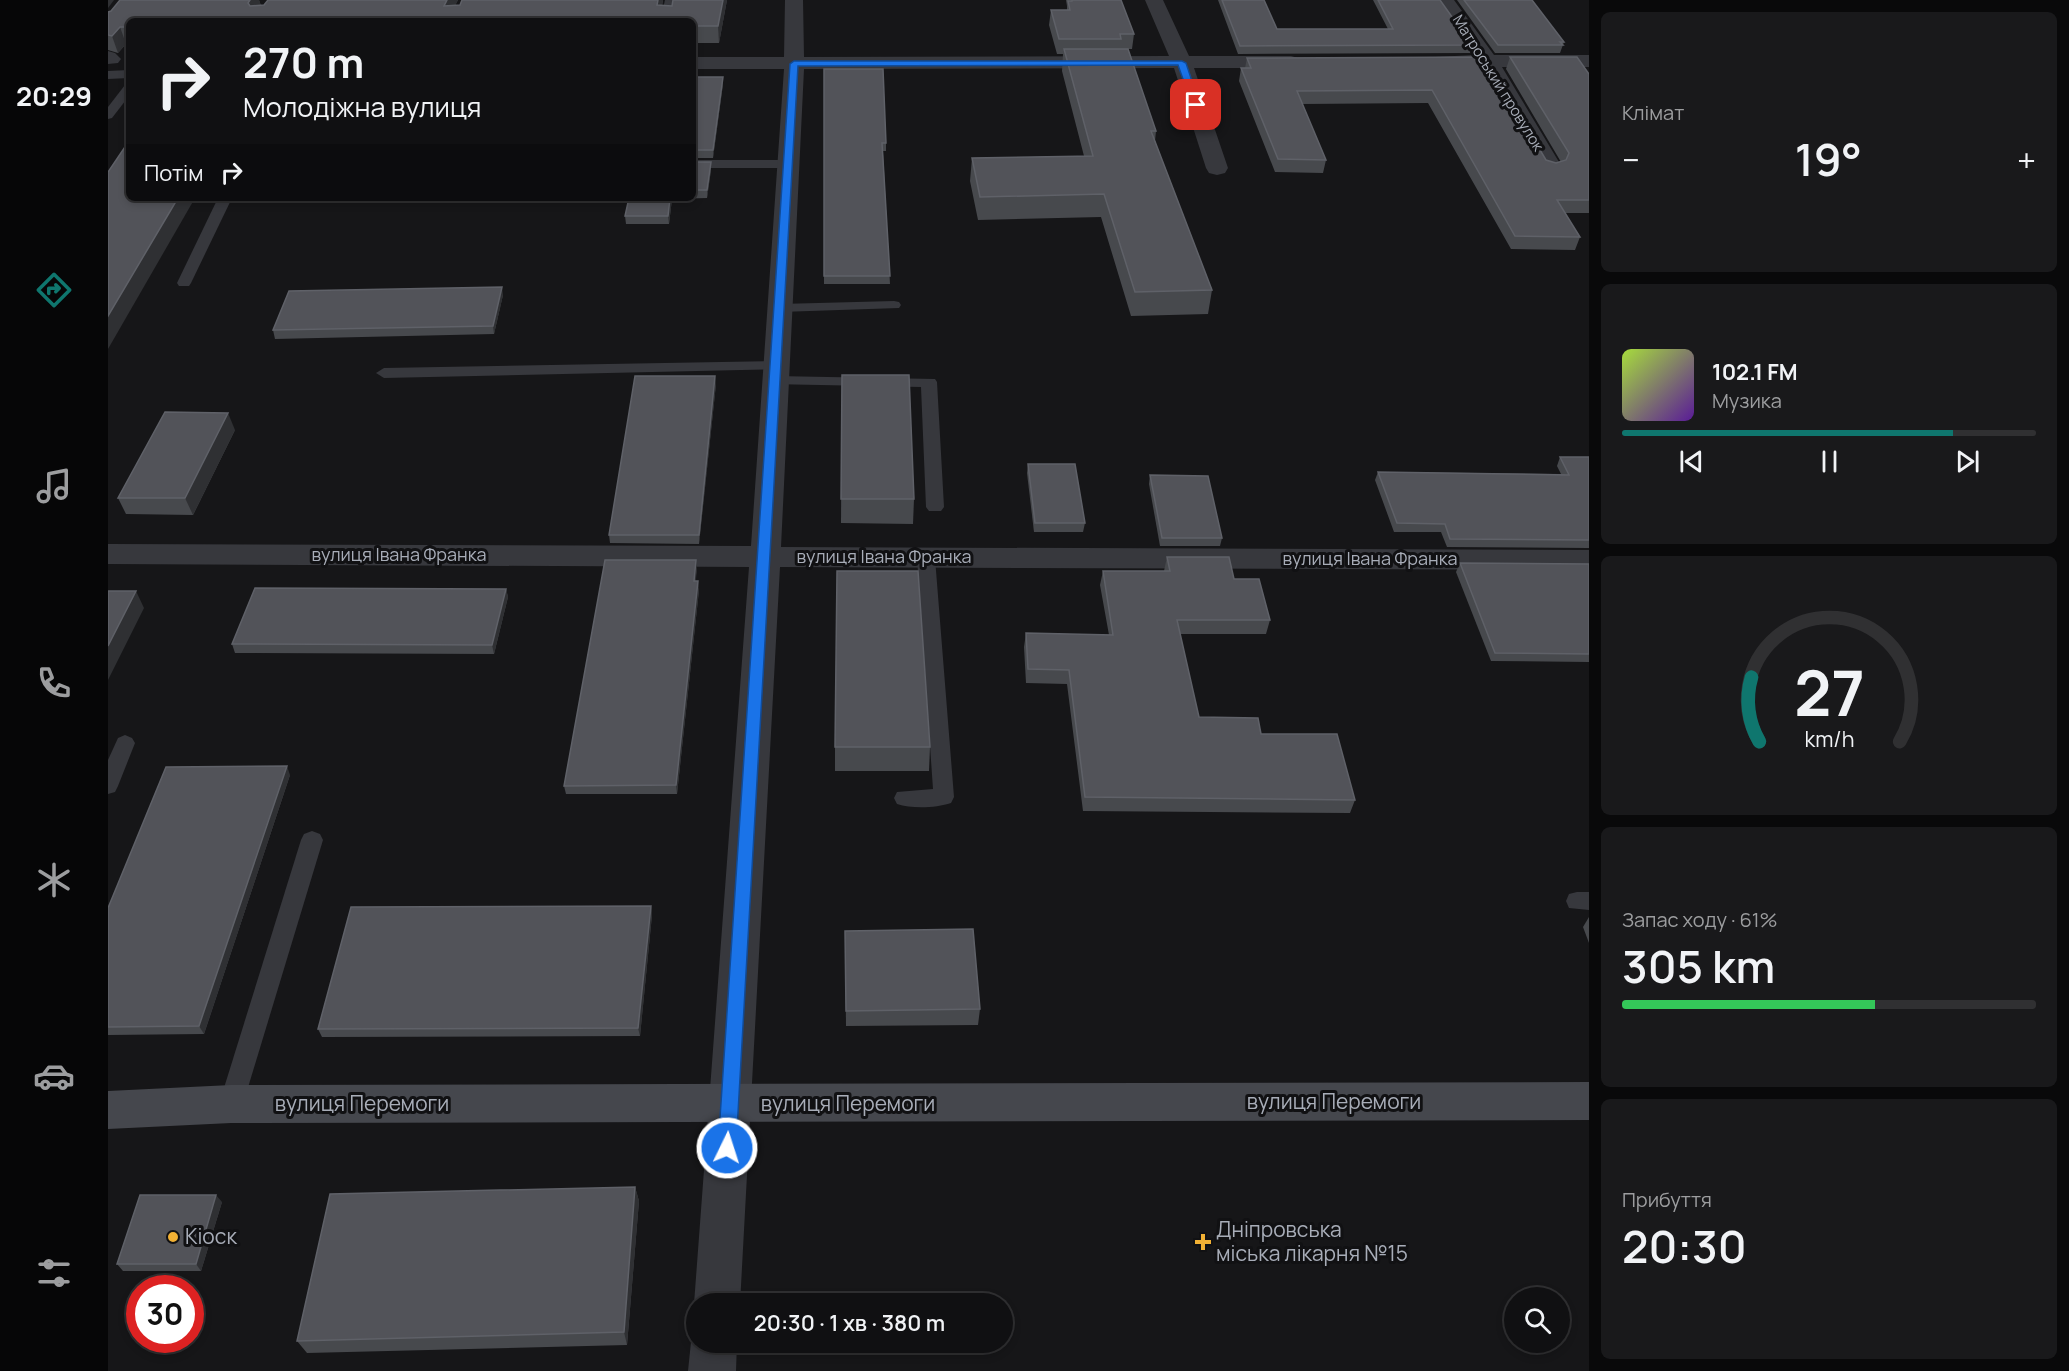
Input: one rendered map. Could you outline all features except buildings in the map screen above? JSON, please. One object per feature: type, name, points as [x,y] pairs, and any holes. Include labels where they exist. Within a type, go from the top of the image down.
[{"type":"street","points":[[718,1293],[780,308],[794,64],[794,0]]},
{"type":"street","points":[[1154,0],[1182,63],[1217,168]]},
{"type":"street","name":"Матроський провулок","points":[[1445,0],[1488,61],[1551,167]]},
{"type":"street","points":[[1418,62],[1589,61]]},
{"type":"street","points":[[696,63],[1311,62]]},
{"type":"street","name":"вулиця Івана Франка","points":[[108,554],[1589,560]]},
{"type":"street","name":"вулиця Перемоги","points":[[108,1110],[231,1104],[1589,1101]]},
{"type":"street","points":[[712,1371],[713,1353]]},
{"type":"lane","points":[[667,18],[670,0]]},
{"type":"lane","points":[[109,63],[126,72]]},
{"type":"lane","points":[[108,115],[126,92]]},
{"type":"lane","points":[[696,164],[788,164]]},
{"type":"lane","points":[[184,283],[224,201]]},
{"type":"lane","points":[[780,308],[894,305]]},
{"type":"lane","points":[[384,374],[776,374],[928,382],[935,507]]},
{"type":"lane","points":[[904,798],[944,796],[926,558]]},
{"type":"lane","points":[[108,786],[125,743]]},
{"type":"lane","points":[[231,1104],[312,840]]},
{"type":"place","name":"Кіоск","points":[[173,1237]]},
{"type":"place","name":"Дніпровська міська лікарня №15","points":[[1203,1242]]},
{"type":"route","points":[[727,1148],[794,64],[1182,63],[1196,105]]}]
